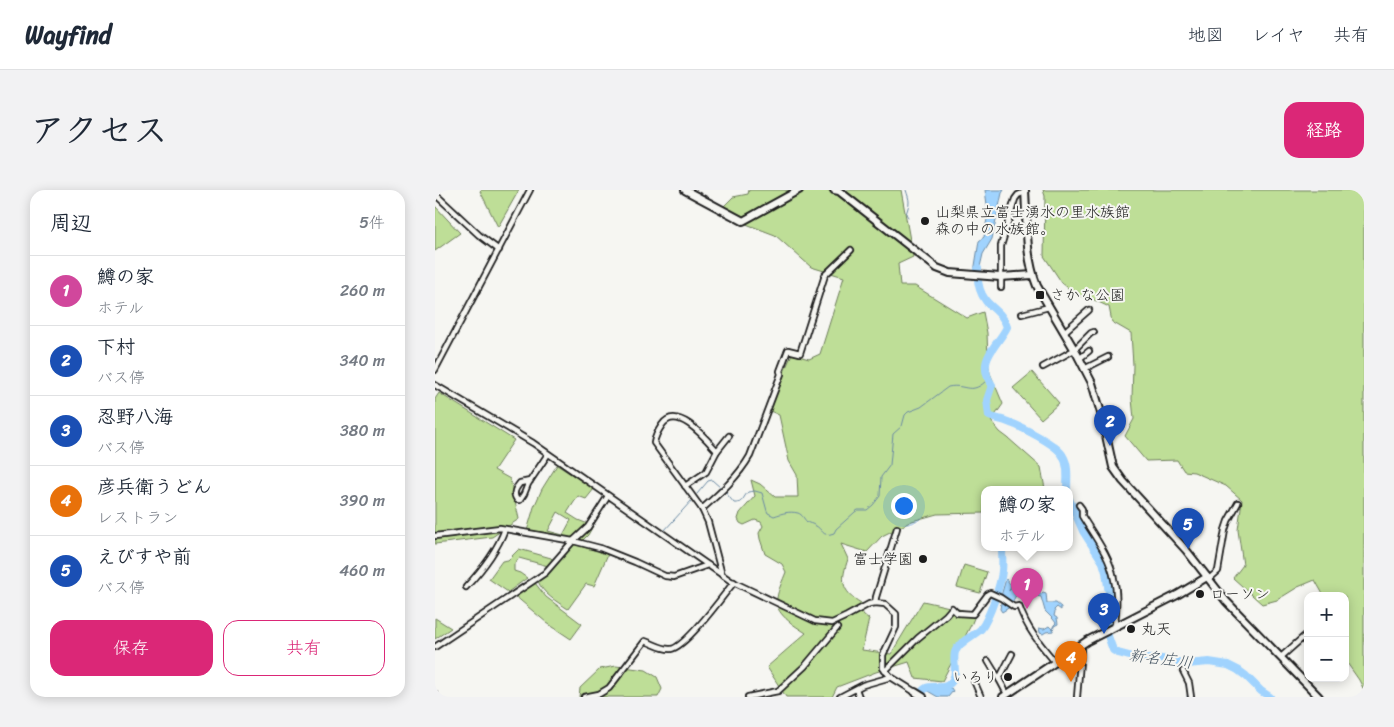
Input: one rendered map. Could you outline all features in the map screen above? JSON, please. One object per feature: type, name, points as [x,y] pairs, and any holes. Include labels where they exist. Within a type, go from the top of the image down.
[{"type":"street","points":[[435,370],[530,190]]},
{"type":"street","points":[[685,190],[743,221],[799,190]]},
{"type":"street","points":[[834,190],[937,268],[950,273],[1001,276],[1033,275]]},
{"type":"street","points":[[1001,287],[1001,246],[1015,199],[1025,191],[1030,263],[1033,275],[1037,286],[1092,384],[1101,413],[1113,467],[1123,481],[1186,550],[1227,602],[1319,697]]},
{"type":"street","points":[[435,194],[479,235],[499,250]]},
{"type":"street","points":[[702,509],[725,489],[746,463],[789,350],[799,353],[825,275],[851,250]]},
{"type":"street","points":[[1021,314],[1049,307]]},
{"type":"street","points":[[1064,332],[1089,310]]},
{"type":"street","points":[[1043,367],[1074,350],[1091,332],[1094,332]]},
{"type":"street","points":[[1079,358],[1089,351]]},
{"type":"street","points":[[1084,369],[1108,357]]},
{"type":"street","points":[[435,385],[533,443],[734,582],[815,621],[832,623],[869,604],[885,604],[895,614],[896,627],[883,654],[885,671],[891,677],[923,697]]},
{"type":"street","points":[[717,452],[700,432],[685,422],[672,418],[668,418],[655,436],[654,442],[702,509],[721,574]]},
{"type":"street","points":[[685,486],[706,472],[729,436]]},
{"type":"street","points":[[530,481],[520,483],[516,488],[514,493],[517,500],[520,500],[525,494],[530,481],[548,454]]},
{"type":"street","points":[[435,647],[549,569],[588,527],[608,496]]},
{"type":"street","points":[[989,661],[999,678],[1005,696],[1080,645],[1208,578],[1218,571],[1225,530],[1238,503]]},
{"type":"street","points":[[1079,505],[1083,516],[1106,556],[1115,579],[1115,626]]},
{"type":"street","points":[[435,536],[500,528],[573,541],[600,548],[665,576],[674,577],[708,565]]},
{"type":"street","points":[[875,603],[897,528]]},
{"type":"street","points":[[465,587],[491,557],[505,529]]},
{"type":"street","points":[[584,697],[599,694],[609,688],[645,641],[669,649],[682,644],[705,619],[734,582]]},
{"type":"street","points":[[885,671],[952,608],[957,614],[973,614],[988,594],[995,595],[1014,607],[1019,606],[1029,629],[1055,662]]},
{"type":"street","points":[[748,697],[778,691],[805,666],[837,628]]},
{"type":"street","points":[[1281,657],[1304,637]]},
{"type":"street","points":[[1077,697],[1080,645]]},
{"type":"street","points":[[999,678],[1012,654]]},
{"type":"street","points":[[1183,671],[1189,683],[1191,697]]},
{"type":"street","points":[[840,697],[863,685],[891,677]]},
{"type":"street","points":[[974,681],[981,697]]},
{"type":"street","points":[[856,689],[859,697]]},
{"type":"green space","points":[[519,190],[498,227],[480,191]]},
{"type":"green space","points":[[749,190],[901,190],[913,257],[898,264],[900,286],[915,286],[967,318],[983,312],[987,333],[990,373],[1003,404],[991,421],[1000,432],[1041,467],[1044,486],[981,486],[981,513],[937,514],[912,521],[882,536],[867,552],[841,544],[848,559],[843,579],[844,584],[849,594],[861,603],[863,614],[869,619],[862,650],[891,654],[923,601],[976,613],[942,681],[915,678],[909,662],[837,687],[832,697],[786,697],[767,667],[806,633],[796,627],[778,609],[779,588],[786,572],[782,564],[765,554],[759,533],[763,526],[761,522],[755,520],[744,525],[738,519],[740,513],[755,496],[751,480],[760,484],[775,497],[798,497],[797,475],[789,461],[779,415],[770,411],[792,354],[809,359],[820,354],[844,277],[811,267],[775,235],[733,219],[724,206],[733,197],[748,194]]},
{"type":"green space","points":[[1043,190],[1364,190],[1364,690],[1349,666],[1349,592],[1322,592],[1315,580],[1298,587],[1277,600],[1262,604],[1233,578],[1243,565],[1238,530],[1242,500],[1226,486],[1194,472],[1184,471],[1177,460],[1146,461],[1125,436],[1134,419],[1131,333],[1112,322],[1109,307],[1090,298],[1078,296],[1062,283],[1044,256],[1045,196]]},
{"type":"green space","points":[[435,206],[460,233],[435,251]]},
{"type":"green space","points":[[1032,372],[1059,403],[1041,419],[1013,388]]},
{"type":"green space","points":[[439,393],[514,440],[494,470],[510,479],[519,519],[492,537],[435,544],[435,399]]},
{"type":"green space","points":[[557,465],[594,489],[586,499],[578,496],[567,513],[593,526],[583,540],[527,531],[542,489]],"holes":[[[558,512],[571,520],[563,535],[548,531]]]},
{"type":"green space","points":[[573,544],[608,554],[594,586],[586,584],[568,609],[547,593],[538,581],[548,573]]},
{"type":"green space","points":[[519,549],[553,560],[548,566],[519,558],[514,564],[514,571],[527,578],[508,592],[489,579],[502,561],[508,560]]},
{"type":"green space","points":[[964,565],[987,572],[980,593],[957,587]]},
{"type":"green space","points":[[535,583],[546,597],[582,624],[571,639],[547,623],[514,595]]},
{"type":"green space","points":[[435,618],[451,628],[435,639]]},
{"type":"green space","points":[[616,666],[646,670],[657,677],[662,689],[658,697],[579,697],[580,688],[600,669]]},
{"type":"water","points":[[985,190],[1004,190],[992,239],[983,254],[980,267],[981,272],[974,272],[979,241],[984,237],[988,212]]},
{"type":"water","points":[[1006,579],[1011,585],[1009,591],[1012,587],[1017,593],[1010,607],[1002,612],[1000,609],[1001,596]]},
{"type":"water","points":[[1043,592],[1046,593],[1047,603],[1056,603],[1061,607],[1061,610],[1057,607],[1054,610],[1054,616],[1057,618],[1058,624],[1054,626],[1053,631],[1043,634],[1040,633],[1039,628],[1044,629],[1049,626],[1052,629],[1054,625],[1056,623],[1045,611],[1041,597],[1037,596],[1038,593],[1041,594]]},
{"type":"water","points":[[929,687],[951,688],[953,691],[948,697],[938,697],[926,690]]},
{"type":"waterway","points":[[906,190],[909,202],[906,214],[908,217]]},
{"type":"waterway","points":[[978,269],[980,290],[986,301],[1001,316],[1007,327],[989,354],[987,361],[987,376],[992,385],[987,400],[989,416],[1006,421],[1047,441],[1060,452],[1066,464],[1067,486]]},
{"type":"waterway","points":[[726,493],[734,503],[741,501],[748,492],[762,493],[768,513],[774,516],[792,512],[798,513],[807,522],[825,534],[834,533],[855,512],[867,510],[880,496],[881,477],[890,465],[893,434],[902,426],[905,415],[921,407],[948,387],[973,388],[988,379]]},
{"type":"waterway","points":[[697,494],[708,481],[712,480],[721,488]]},
{"type":"waterway","points":[[664,531],[692,500]]},
{"type":"waterway","name":"新名庄川","points":[[1073,508],[1083,531],[1103,562],[1106,572],[1109,594],[1108,636],[1113,650],[1133,657],[1162,659],[1187,664],[1209,662],[1228,665],[1246,676],[1270,697]]},
{"type":"waterway","points":[[919,697],[929,687],[944,687],[952,682],[955,674],[954,656],[957,648],[981,629],[988,618],[1001,577],[1002,551]]},
{"type":"waterway","name":"新名庄川","points":[[1168,660],[1182,672]]},
{"type":"waterway","points":[[1183,676],[1188,690],[1187,697]]},
{"type":"place","name":"山梨県立富士湧水の里水族館 森の中の水族館。","points":[[925,221]]},
{"type":"place","name":"さかな公園","points":[[1040,295]]},
{"type":"place","name":"下村","points":[[1110,446]]},
{"type":"place","name":"えびすや前","points":[[1188,549]]},
{"type":"place","name":"富士学園","points":[[923,559]]},
{"type":"place","name":"ローソン","points":[[1200,594]]},
{"type":"place","name":"鱒の家","points":[[1027,609]]},
{"type":"place","name":"丸天","points":[[1131,629]]},
{"type":"place","name":"忍野八海","points":[[1104,634]]},
{"type":"place","name":"いろり","points":[[1008,677]]},
{"type":"place","name":"彦兵衛うどん","points":[[1071,682]]}]
